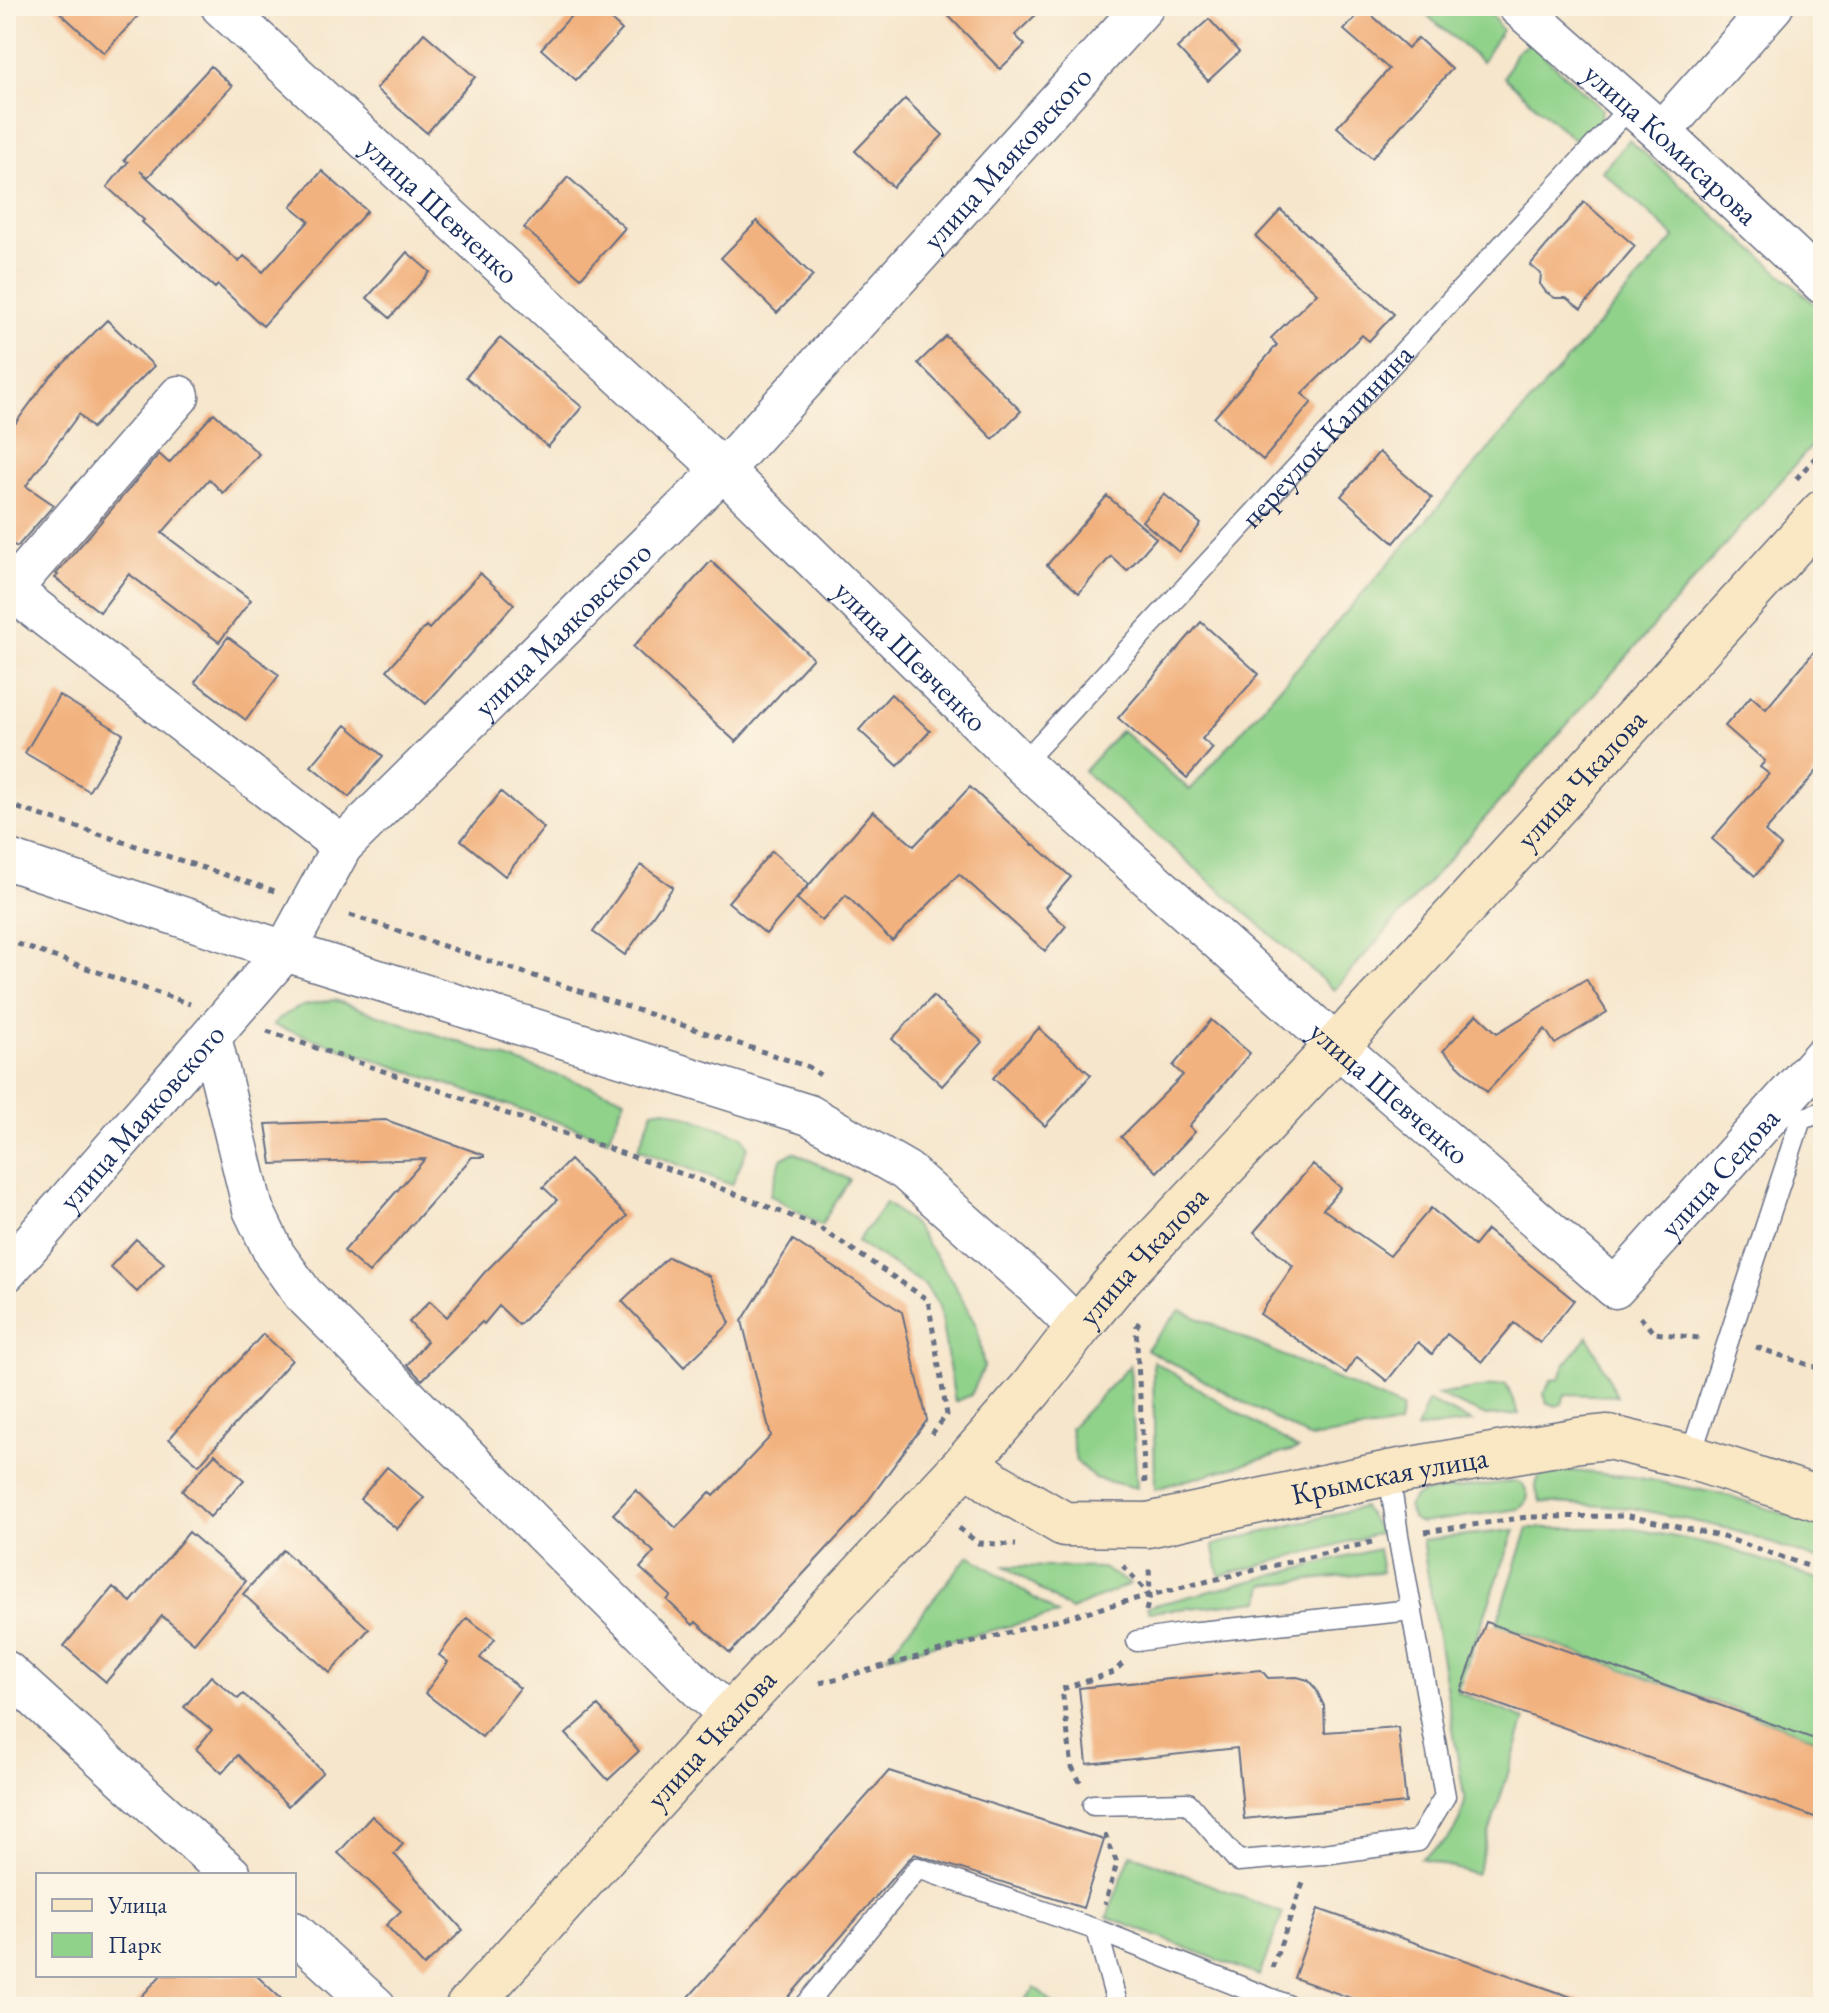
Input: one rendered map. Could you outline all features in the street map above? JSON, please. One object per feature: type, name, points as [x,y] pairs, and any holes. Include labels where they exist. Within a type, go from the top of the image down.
[{"type":"main road","name":"улица Чкалова","points":[[468,2007],[731,1715],[967,1462],[1031,1389],[1116,1282],[1337,1046],[1807,498]]},
{"type":"main road","name":"Крымская улица","points":[[967,1462],[995,1484],[1064,1524],[1148,1525],[1389,1473],[1608,1437],[1690,1457],[1823,1500]]},
{"type":"street","name":"улица Шевченко","points":[[221,6],[723,470],[1022,764],[1337,1046],[1615,1288]]},
{"type":"street","name":"улица Маяковского","points":[[6,1272],[285,951],[342,846],[723,470],[1144,6]]},
{"type":"street","name":"улица Комисарова","points":[[1518,6],[1661,132],[1823,284]]},
{"type":"street","points":[[1661,132],[1773,6]]},
{"type":"street","points":[[179,396],[9,588],[342,846]]},
{"type":"street","points":[[6,859],[285,951],[809,1115],[906,1171],[1039,1289],[1078,1328]]},
{"type":"street","points":[[219,1027],[253,1209],[275,1255],[303,1294],[703,1692],[731,1715]]},
{"type":"street","name":"улица Седова","points":[[1615,1288],[1823,1056]]},
{"type":"street","points":[[6,1671],[229,1873]]},
{"type":"street","points":[[296,1934],[376,2007]]},
{"type":"lane","name":"переулок Калинина","points":[[1022,764],[1631,106]]},
{"type":"lane","points":[[1690,1457],[1801,1119],[1823,1112]]},
{"type":"lane","points":[[1093,1805],[1188,1803],[1238,1861],[1324,1854],[1418,1841],[1445,1796],[1389,1473]]},
{"type":"lane","points":[[1137,1641],[1412,1610]]},
{"type":"lane","points":[[804,2007],[918,1868],[1097,1930],[1292,2007]]},
{"type":"lane","points":[[1097,1930],[1118,2007]]},
{"type":"path","points":[[1807,498],[1823,449]]},
{"type":"path","points":[[6,940],[219,1027],[697,1179],[817,1226],[928,1300],[947,1415],[922,1446]]},
{"type":"path","points":[[1097,1930],[1117,1863],[1093,1805],[1072,1767],[1062,1689],[1114,1672],[1127,1659],[1137,1641],[1150,1595],[1136,1328],[1145,1309],[1116,1282]]},
{"type":"path","points":[[864,1670],[1150,1595],[1398,1535],[1527,1517],[1628,1516],[1720,1536],[1823,1571]]},
{"type":"path","points":[[1262,1995],[1307,1871],[1324,1854]]},
{"type":"green space","points":[[1416,6],[1485,6],[1502,30],[1482,62]]},
{"type":"green space","points":[[1530,43],[1602,109],[1599,129],[1582,147],[1504,77],[1516,52]]},
{"type":"green space","points":[[1629,140],[1823,311],[1823,433],[1334,990],[1084,771],[1121,730],[1190,790],[1675,237],[1602,171]]},
{"type":"green space","points":[[334,1000],[625,1098],[608,1139],[273,1025],[301,1007]]},
{"type":"green space","points":[[666,1109],[742,1136],[748,1146],[732,1185],[638,1149],[653,1111]]},
{"type":"green space","points":[[794,1152],[850,1180],[821,1225],[770,1195],[781,1159]]},
{"type":"green space","points":[[886,1203],[914,1225],[953,1282],[977,1327],[984,1367],[971,1395],[955,1402],[939,1306],[925,1285],[857,1242]]},
{"type":"green space","points":[[1180,1310],[1402,1408],[1399,1425],[1310,1438],[1146,1349]]},
{"type":"green space","points":[[1588,1336],[1617,1396],[1565,1394],[1562,1404],[1547,1403],[1544,1394],[1551,1380],[1560,1379],[1565,1364]]},
{"type":"green space","points":[[1153,1361],[1298,1449],[1155,1489]]},
{"type":"green space","points":[[1130,1365],[1137,1488],[1094,1478],[1076,1461],[1070,1428]]},
{"type":"green space","points":[[1506,1384],[1519,1414],[1486,1416],[1437,1395]]},
{"type":"green space","points":[[1428,1401],[1472,1422],[1417,1429]]},
{"type":"green space","points":[[1572,1471],[1635,1477],[1730,1496],[1823,1527],[1823,1561],[1730,1529],[1633,1508],[1541,1502],[1536,1486],[1543,1472]]},
{"type":"green space","points":[[1515,1481],[1523,1485],[1528,1495],[1526,1502],[1518,1509],[1420,1523],[1413,1519],[1408,1507],[1414,1497],[1423,1493]]},
{"type":"green space","points":[[1363,1507],[1381,1533],[1220,1576],[1213,1545]]},
{"type":"green space","points":[[1528,1528],[1630,1528],[1721,1546],[1823,1581],[1823,1741],[1497,1624]]},
{"type":"green space","points":[[1515,1530],[1457,1692],[1525,1719],[1476,1875],[1420,1858],[1450,1836],[1465,1802],[1422,1540]]},
{"type":"green space","points":[[1378,1549],[1382,1572],[1264,1585],[1260,1601],[1149,1612],[1147,1607]]},
{"type":"green space","points":[[969,1555],[1058,1614],[887,1656]]},
{"type":"green space","points":[[1005,1566],[1102,1568],[1130,1584],[1071,1610]]},
{"type":"green space","points":[[1131,1854],[1283,1913],[1259,1976],[1107,1917]]},
{"type":"green space","points":[[1035,1988],[1057,2007],[1018,2007]]},
{"type":"building","points":[[53,6],[147,6],[104,53]]},
{"type":"building","points":[[580,6],[596,6],[622,30],[576,80],[541,49]]},
{"type":"building","points":[[939,6],[1045,6],[1015,35],[1025,45],[1000,69]]},
{"type":"building","points":[[1364,8],[1408,48],[1418,38],[1452,69],[1372,158],[1337,127],[1389,69],[1344,30]]},
{"type":"building","points":[[1209,19],[1239,52],[1208,81],[1177,48]]},
{"type":"building","points":[[424,33],[475,77],[427,133],[376,89]]},
{"type":"building","points":[[211,66],[232,86],[148,177],[140,171],[239,262],[244,256],[263,272],[309,221],[291,206],[322,171],[367,211],[263,326],[218,285],[215,288],[107,187],[128,162],[124,160]]},
{"type":"building","points":[[905,99],[943,135],[893,187],[855,151]]},
{"type":"building","points":[[568,177],[625,228],[581,278],[524,228]]},
{"type":"building","points":[[1584,202],[1635,246],[1581,309],[1566,298],[1555,298],[1546,292],[1540,284],[1541,274],[1530,265]]},
{"type":"building","points":[[1281,210],[1394,314],[1369,341],[1362,335],[1302,394],[1312,402],[1263,460],[1214,418],[1277,345],[1271,338],[1317,293],[1256,237]]},
{"type":"building","points":[[757,221],[813,276],[777,313],[721,258]]},
{"type":"building","points":[[407,252],[430,272],[390,318],[367,298]]},
{"type":"building","points":[[107,320],[154,366],[92,428],[79,414],[26,486],[54,505],[17,547],[6,540],[6,436],[49,378]]},
{"type":"building","points":[[946,336],[1021,411],[993,439],[918,363]]},
{"type":"building","points":[[500,338],[582,407],[548,447],[466,377]]},
{"type":"building","points":[[214,413],[259,454],[223,493],[209,479],[162,533],[251,600],[219,642],[129,574],[100,612],[55,578],[56,574],[159,454],[169,463]]},
{"type":"building","points":[[1379,452],[1432,498],[1394,543],[1341,496]]},
{"type":"building","points":[[1164,494],[1201,524],[1179,552],[1142,521]]},
{"type":"building","points":[[1107,496],[1156,538],[1127,571],[1111,556],[1079,593],[1047,565]]},
{"type":"building","points":[[711,561],[813,658],[736,742],[633,647]]},
{"type":"building","points":[[480,573],[514,604],[426,704],[387,670]]},
{"type":"building","points":[[1201,622],[1259,674],[1202,739],[1213,748],[1187,778],[1118,718]]},
{"type":"building","points":[[228,637],[279,675],[246,720],[195,682]]},
{"type":"building","points":[[1823,641],[1823,764],[1765,832],[1781,846],[1755,876],[1712,839],[1769,774],[1760,767],[1765,761],[1725,726],[1751,696],[1766,709]]},
{"type":"building","points":[[891,694],[930,731],[898,766],[859,730]]},
{"type":"building","points":[[59,695],[123,734],[89,791],[25,753]]},
{"type":"building","points":[[346,725],[383,756],[349,797],[311,766]]},
{"type":"building","points":[[970,787],[1071,877],[1045,907],[1066,926],[1045,951],[959,874],[892,941],[846,895],[822,921],[797,899],[873,811],[914,846]]},
{"type":"building","points":[[501,792],[544,828],[505,876],[461,840]]},
{"type":"building","points":[[772,851],[809,884],[766,934],[728,902]]},
{"type":"building","points":[[641,865],[673,887],[625,955],[593,932]]},
{"type":"building","points":[[1586,979],[1607,1012],[1555,1044],[1545,1029],[1487,1092],[1443,1051],[1477,1014],[1497,1033]]},
{"type":"building","points":[[933,996],[982,1042],[942,1086],[892,1039]]},
{"type":"building","points":[[1211,1020],[1250,1053],[1189,1126],[1195,1132],[1157,1172],[1121,1137],[1183,1075],[1173,1066]]},
{"type":"building","points":[[1039,1028],[1091,1075],[1045,1126],[993,1078]]},
{"type":"building","points":[[386,1120],[484,1157],[472,1157],[369,1273],[344,1251],[425,1159],[272,1164],[266,1124]]},
{"type":"building","points":[[570,1160],[627,1216],[519,1325],[499,1306],[484,1324],[482,1322],[422,1380],[407,1365],[427,1341],[409,1322],[430,1301],[447,1317],[484,1273],[557,1200],[543,1187]]},
{"type":"building","points":[[1313,1164],[1341,1188],[1323,1209],[1390,1256],[1431,1208],[1474,1246],[1487,1230],[1574,1300],[1540,1343],[1514,1323],[1482,1362],[1447,1334],[1432,1354],[1418,1342],[1387,1381],[1357,1357],[1346,1373],[1260,1314],[1293,1266],[1254,1232]]},
{"type":"building","points":[[136,1239],[164,1263],[137,1292],[110,1267]]},
{"type":"building","points":[[793,1240],[902,1312],[927,1420],[857,1516],[730,1653],[696,1622],[693,1625],[667,1600],[671,1596],[640,1568],[654,1552],[613,1514],[636,1490],[676,1528],[710,1492],[714,1496],[771,1436],[742,1321]]},
{"type":"building","points":[[668,1257],[709,1276],[730,1323],[684,1367],[622,1301]]},
{"type":"building","points":[[263,1334],[292,1360],[199,1465],[169,1439]]},
{"type":"building","points":[[215,1454],[244,1480],[210,1517],[182,1491]]},
{"type":"building","points":[[387,1467],[424,1498],[397,1529],[360,1499]]},
{"type":"building","points":[[189,1532],[246,1581],[194,1643],[162,1616],[106,1682],[64,1646],[113,1587],[131,1602]]},
{"type":"building","points":[[283,1550],[369,1629],[330,1673],[243,1594]]},
{"type":"building","points":[[467,1618],[495,1639],[480,1658],[520,1688],[482,1737],[425,1693],[448,1662],[439,1655]]},
{"type":"building","points":[[1486,1622],[1823,1742],[1823,1820],[1461,1691]]},
{"type":"building","points":[[1261,1670],[1268,1678],[1297,1677],[1308,1680],[1324,1706],[1325,1732],[1398,1727],[1406,1803],[1244,1819],[1237,1748],[1087,1764],[1079,1688]]},
{"type":"building","points":[[211,1676],[238,1699],[243,1694],[271,1717],[323,1772],[288,1806],[238,1755],[222,1773],[196,1749],[212,1730],[184,1707]]},
{"type":"building","points":[[598,1706],[639,1751],[608,1780],[566,1734]]},
{"type":"building","points":[[889,1771],[1104,1840],[1083,1908],[915,1854],[780,2007],[680,2007]]},
{"type":"building","points":[[372,1816],[403,1844],[394,1854],[463,1930],[424,1966],[386,1925],[401,1911],[338,1853]]},
{"type":"building","points":[[1318,1909],[1586,2002],[1585,2007],[1376,2007],[1294,1978]]},
{"type":"building","points":[[159,1977],[258,1977],[290,2007],[132,2007]]}]
